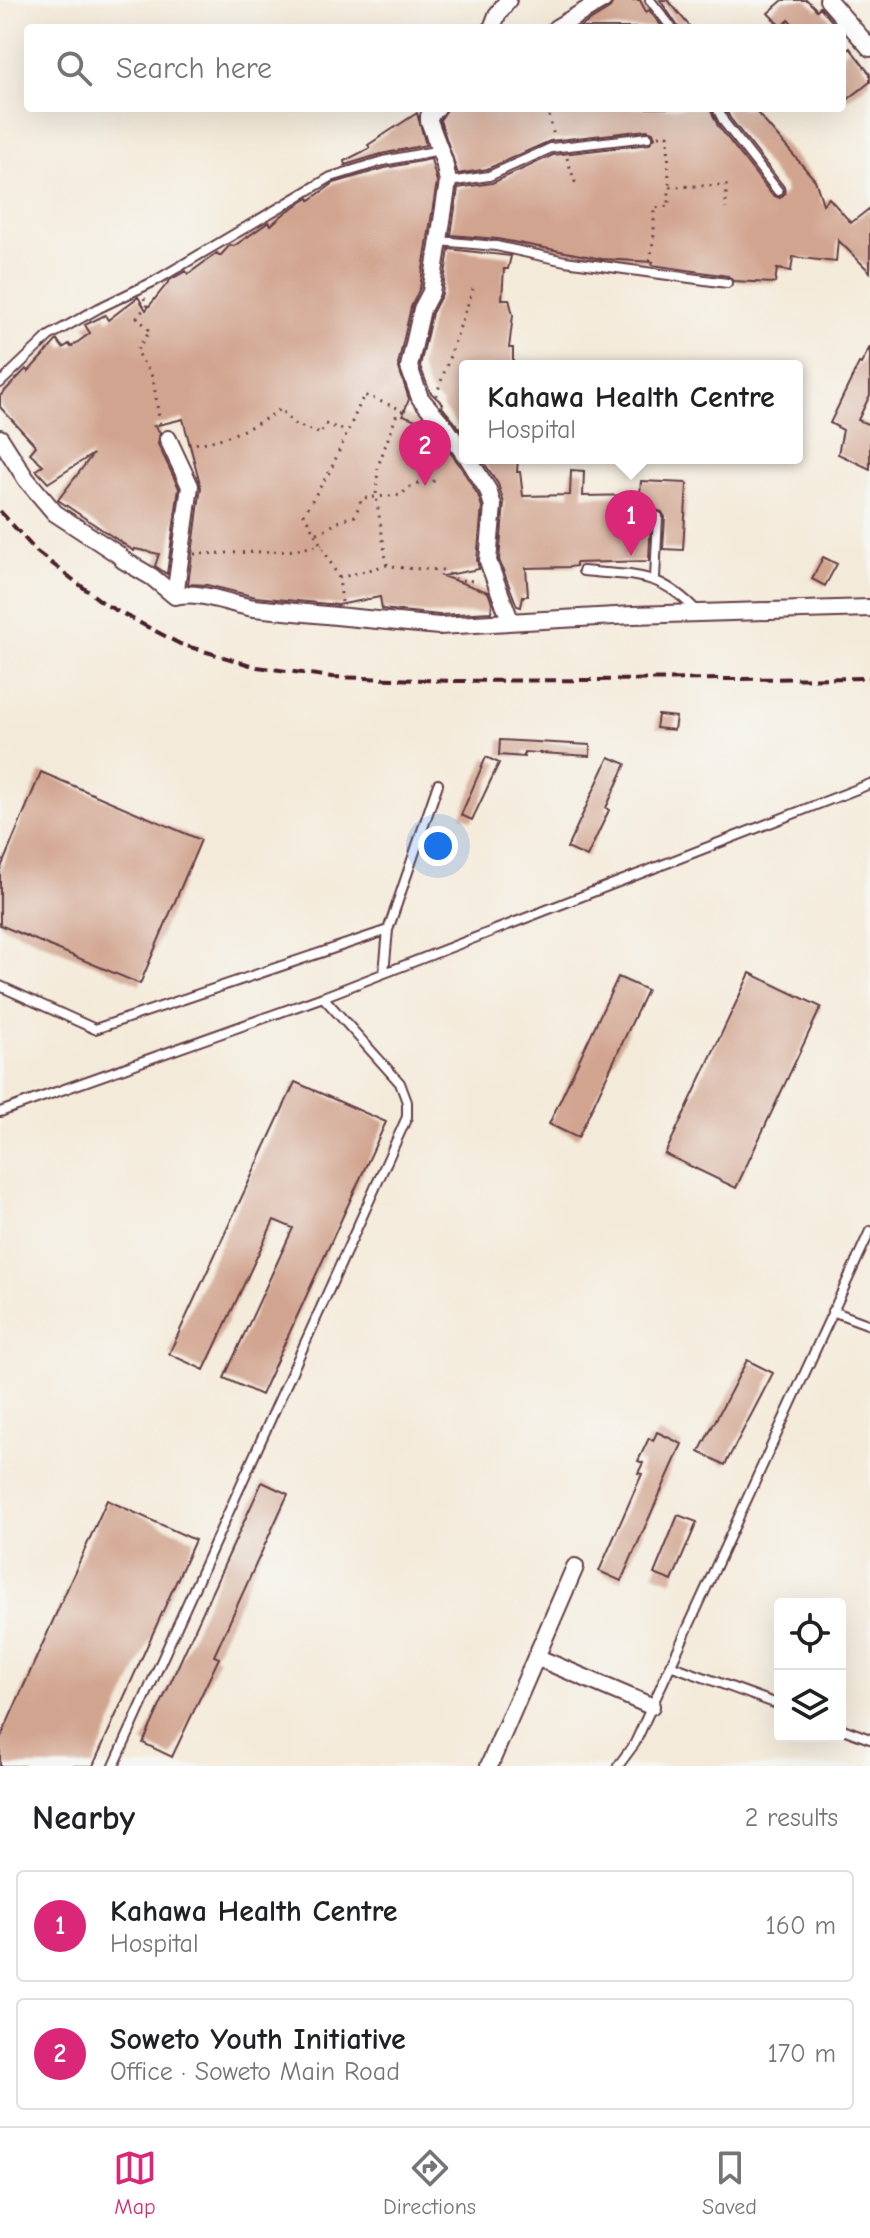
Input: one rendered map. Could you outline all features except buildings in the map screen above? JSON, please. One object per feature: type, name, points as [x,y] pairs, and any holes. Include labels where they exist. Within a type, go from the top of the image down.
[{"type":"street","points":[[494,24],[508,0]]},
{"type":"street","points":[[563,24],[603,0]]},
{"type":"street","points":[[828,0],[870,48]]},
{"type":"street","points":[[433,112],[429,121],[448,182],[431,292],[422,309],[409,367],[426,404],[459,447]]},
{"type":"street","points":[[0,438],[26,479],[55,513],[152,577],[175,596]]},
{"type":"street","points":[[170,442],[190,486],[175,596]]},
{"type":"street","points":[[471,464],[488,490],[493,506],[488,561],[510,620]]},
{"type":"street","points":[[175,596],[190,592],[233,605],[439,626],[481,625],[510,620],[870,608]]},
{"type":"street","points":[[489,1766],[575,1567]]},
{"type":"street","points":[[536,1657],[651,1706]]},
{"type":"lane","points":[[650,0],[669,24]]},
{"type":"lane","points":[[719,112],[778,191]]},
{"type":"lane","points":[[448,182],[489,176],[551,148],[648,137]]},
{"type":"lane","points":[[0,383],[49,336],[138,289],[331,177],[383,161],[440,150]]},
{"type":"lane","points":[[439,241],[496,246],[565,261],[727,283]]},
{"type":"lane","points":[[655,578],[658,517]]},
{"type":"lane","points":[[583,571],[655,578],[681,593],[700,613]]},
{"type":"lane","points":[[384,973],[388,930],[438,784]]},
{"type":"lane","points":[[0,1112],[323,997],[870,784]]},
{"type":"lane","points":[[0,986],[95,1029],[388,930]]},
{"type":"lane","points":[[114,1766],[407,1117],[407,1102],[400,1083],[323,997]]},
{"type":"lane","points":[[618,1766],[635,1743],[870,1231]]},
{"type":"lane","points":[[832,1311],[870,1325]]},
{"type":"lane","points":[[670,1665],[774,1703]]},
{"type":"lane","points":[[846,1730],[870,1739]]},
{"type":"path","points":[[548,112],[577,188]]},
{"type":"path","points":[[648,137],[668,135],[669,187],[669,206],[654,208],[654,235],[648,273]]},
{"type":"path","points":[[669,187],[726,185],[726,209]]},
{"type":"path","points":[[138,289],[148,305],[137,317],[150,331],[136,351],[153,378],[159,424],[170,442],[199,444],[260,425],[280,409],[294,424],[321,434],[325,424],[347,431]]},
{"type":"path","points":[[387,565],[376,496],[378,466],[397,414],[426,404],[473,289]]},
{"type":"path","points":[[345,616],[339,578],[304,514],[331,469],[364,395],[405,411]]},
{"type":"path","points":[[316,533],[335,526],[342,518],[355,516],[362,498],[402,495],[406,488],[436,481]]},
{"type":"path","points":[[180,554],[228,555],[322,545]]},
{"type":"path","points":[[339,578],[387,565],[442,570],[458,580],[494,582]]},
{"type":"railway","points":[[0,511],[37,552],[106,605],[180,644],[257,667],[332,677],[453,681],[870,678]]},
{"type":"place","name":"Soweto Youth Initiative","points":[[425,486]]},
{"type":"place","name":"Kahawa Health Centre","points":[[631,556]]}]
